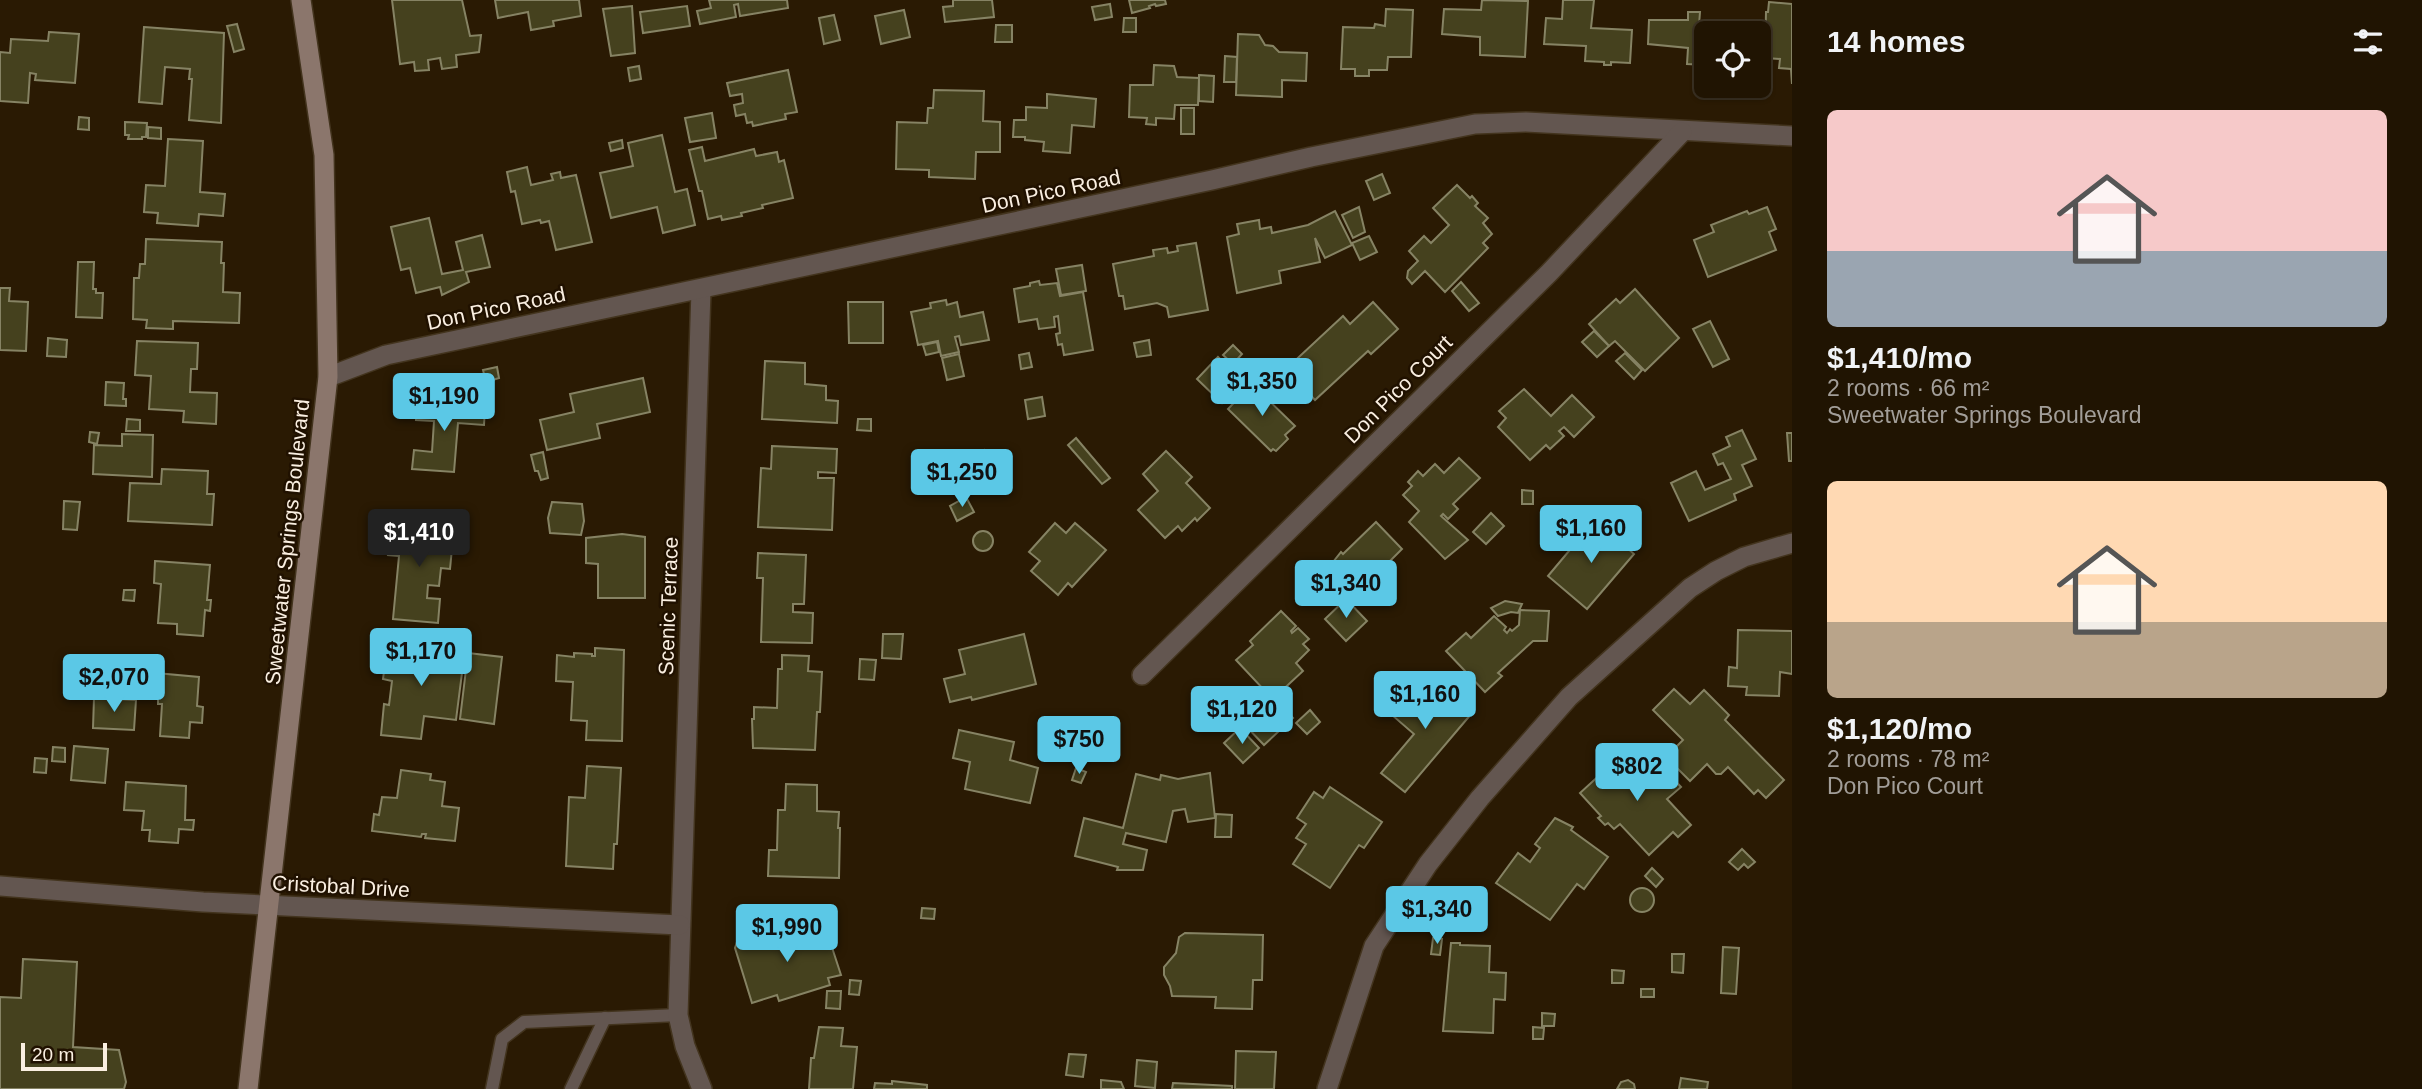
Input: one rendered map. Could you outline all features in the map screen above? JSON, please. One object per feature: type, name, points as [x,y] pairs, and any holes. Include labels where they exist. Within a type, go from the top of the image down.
[{"type":"main road","name":"Sweetwater Springs Boulevard","points":[[248,1089],[328,377],[324,155],[301,0]]},
{"type":"street","name":"Don Pico Road","points":[[328,377],[386,355],[701,290],[1212,180],[1311,156],[1475,124],[1527,122],[1792,136]]},
{"type":"street","name":"Don Pico Court","points":[[1142,675],[1549,273],[1682,132]]},
{"type":"street","name":"Scenic Terrace","points":[[701,290],[678,1015],[685,1046],[702,1089]]},
{"type":"street","points":[[1326,1089],[1374,946],[1428,864],[1480,798],[1569,697],[1690,588],[1716,570],[1744,557],[1792,543]]},
{"type":"street","name":"Cristobal Drive","points":[[0,886],[203,902],[680,925]]},
{"type":"lane","points":[[492,1089],[502,1039],[524,1022],[678,1015]]},
{"type":"lane","points":[[571,1089],[605,1018]]},
{"type":"building","points":[[392,0],[462,0],[470,36],[481,35],[479,52],[456,55],[457,67],[442,69],[440,58],[428,60],[429,70],[415,71],[414,62],[400,64]]},
{"type":"building","points":[[495,0],[579,0],[581,16],[553,21],[554,26],[531,30],[528,12],[498,18]]},
{"type":"building","points":[[709,0],[787,0],[788,8],[740,16],[738,4],[734,5],[736,17],[700,24],[697,11],[711,8]]},
{"type":"building","points":[[953,0],[992,0],[994,17],[945,22],[943,7],[953,6]]},
{"type":"building","points":[[1129,0],[1165,0],[1166,4],[1155,4],[1132,13]]},
{"type":"building","points":[[1482,0],[1528,1],[1525,57],[1480,55],[1480,37],[1442,34],[1444,9],[1481,10]]},
{"type":"building","points":[[1563,0],[1594,0],[1591,28],[1632,30],[1630,63],[1611,62],[1611,65],[1604,65],[1604,62],[1585,61],[1586,46],[1544,44],[1546,18],[1562,19]]},
{"type":"building","points":[[1769,2],[1792,4],[1792,84],[1791,69],[1779,68],[1780,59],[1771,58],[1771,21],[1766,21]]},
{"type":"building","points":[[1110,4],[1112,17],[1095,20],[1092,7]]},
{"type":"building","points":[[632,6],[635,53],[611,56],[603,9]]},
{"type":"building","points":[[687,6],[690,26],[643,33],[640,12]]},
{"type":"building","points":[[1386,9],[1413,10],[1411,57],[1388,57],[1387,70],[1369,70],[1369,76],[1355,76],[1355,69],[1341,69],[1343,27],[1374,28],[1375,24],[1385,26]]},
{"type":"building","points":[[904,10],[910,37],[881,44],[875,16]]},
{"type":"building","points":[[1688,12],[1700,12],[1699,21],[1694,21],[1694,64],[1687,64],[1688,48],[1648,44],[1649,20],[1688,20]]},
{"type":"building","points":[[834,15],[840,40],[824,44],[819,18]]},
{"type":"building","points":[[1124,18],[1136,18],[1136,32],[1123,32]]},
{"type":"building","points":[[237,24],[244,49],[234,52],[227,26]]},
{"type":"building","points":[[996,25],[1012,25],[1012,42],[995,42]]},
{"type":"building","points":[[144,27],[224,33],[221,123],[189,120],[192,79],[189,79],[190,69],[165,67],[162,104],[139,102]]},
{"type":"building","points":[[49,32],[79,34],[75,83],[35,80],[36,74],[30,73],[28,103],[0,101],[0,52],[10,53],[11,39],[48,41]]},
{"type":"building","points":[[1238,34],[1259,35],[1265,45],[1273,46],[1279,52],[1307,53],[1306,81],[1282,80],[1282,97],[1236,95]]},
{"type":"building","points":[[1225,56],[1237,57],[1236,82],[1224,82]]},
{"type":"building","points":[[1154,65],[1174,66],[1177,77],[1199,78],[1198,105],[1175,105],[1174,119],[1156,118],[1156,125],[1146,124],[1147,118],[1129,117],[1130,85],[1153,85]]},
{"type":"building","points":[[639,66],[641,79],[630,81],[628,68]]},
{"type":"building","points":[[788,70],[797,112],[785,114],[786,119],[753,126],[752,122],[747,123],[745,114],[736,116],[734,105],[743,103],[742,94],[730,96],[727,83]]},
{"type":"building","points":[[1199,75],[1214,76],[1213,102],[1199,101]]},
{"type":"building","points":[[934,90],[984,91],[983,121],[1000,122],[1000,152],[976,152],[975,179],[929,177],[929,170],[896,169],[897,122],[927,123],[928,108],[933,108]]},
{"type":"building","points":[[1047,94],[1096,99],[1094,127],[1072,125],[1070,153],[1043,151],[1044,142],[1013,137],[1014,120],[1026,120],[1026,107],[1047,108]]},
{"type":"building","points":[[1181,108],[1194,108],[1194,134],[1181,134]]},
{"type":"building","points":[[712,113],[716,138],[690,142],[685,118]]},
{"type":"building","points":[[79,117],[89,118],[89,130],[78,129]]},
{"type":"building","points":[[125,122],[147,123],[146,137],[128,139],[129,135],[125,135]]},
{"type":"building","points":[[148,127],[161,128],[161,139],[148,138]]},
{"type":"building","points":[[662,135],[675,192],[687,189],[695,225],[663,233],[657,207],[611,218],[600,173],[633,166],[628,143]]},
{"type":"building","points":[[168,139],[203,141],[200,192],[225,194],[223,216],[199,214],[198,226],[157,223],[158,213],[144,212],[146,185],[165,186]]},
{"type":"building","points":[[622,140],[623,148],[611,151],[609,143]]},
{"type":"building","points":[[702,147],[705,161],[754,149],[756,156],[777,152],[779,162],[784,160],[793,198],[762,205],[763,208],[741,213],[742,216],[722,220],[721,216],[708,219],[689,150]]},
{"type":"building","points":[[527,167],[531,185],[553,180],[551,174],[560,172],[561,178],[576,175],[592,242],[556,250],[549,221],[522,224],[515,191],[511,192],[507,172]]},
{"type":"building","points":[[1382,174],[1390,193],[1374,200],[1366,181]]},
{"type":"building","points":[[1457,185],[1470,198],[1472,196],[1478,203],[1475,206],[1488,218],[1483,223],[1492,234],[1483,243],[1488,248],[1445,292],[1425,271],[1412,284],[1407,278],[1408,271],[1418,261],[1409,251],[1424,236],[1431,243],[1449,225],[1433,208]]},
{"type":"building","points":[[1359,207],[1365,232],[1353,238],[1342,215]]},
{"type":"building","points":[[1767,207],[1776,229],[1769,232],[1776,250],[1708,277],[1694,240],[1714,232],[1711,225],[1747,211],[1749,214]]},
{"type":"building","points":[[1335,211],[1352,245],[1325,258],[1315,238],[1320,262],[1279,271],[1281,283],[1237,293],[1227,237],[1239,234],[1237,224],[1259,220],[1260,229],[1271,227],[1272,233],[1308,225]]},
{"type":"building","points":[[429,218],[442,274],[463,270],[456,242],[482,235],[490,267],[466,272],[469,282],[442,295],[440,287],[416,293],[410,268],[401,270],[391,227]]},
{"type":"building","points":[[1369,236],[1377,252],[1360,260],[1352,243]]},
{"type":"building","points":[[146,239],[222,242],[223,292],[240,293],[239,323],[173,321],[173,329],[146,328],[147,320],[133,319],[134,278],[139,278],[140,264],[145,264]]},
{"type":"building","points":[[1196,243],[1208,310],[1169,317],[1167,307],[1157,303],[1125,309],[1123,296],[1119,296],[1113,264],[1154,256],[1153,250],[1167,248],[1168,253],[1178,251],[1177,246]]},
{"type":"building","points":[[78,262],[94,262],[93,289],[96,289],[96,293],[103,293],[102,318],[76,317]]},
{"type":"building","points":[[1082,265],[1086,291],[1061,295],[1056,269]]},
{"type":"building","points":[[1039,281],[1040,285],[1057,283],[1060,296],[1083,292],[1093,350],[1064,355],[1056,334],[1060,333],[1058,316],[1054,317],[1055,327],[1039,329],[1037,319],[1019,322],[1014,289]]},
{"type":"building","points":[[1461,282],[1479,303],[1469,311],[1452,291]]},
{"type":"building","points":[[0,288],[10,288],[9,301],[28,302],[26,351],[0,350]]},
{"type":"building","points":[[1635,289],[1679,338],[1645,371],[1615,341],[1609,346],[1589,324],[1616,299],[1620,303]]},
{"type":"building","points":[[946,300],[947,305],[957,302],[960,317],[983,312],[989,340],[961,345],[959,336],[955,337],[959,352],[941,356],[938,341],[918,345],[911,312],[931,308],[930,303]]},
{"type":"building","points":[[848,302],[883,302],[883,343],[849,343]]},
{"type":"building","points":[[1373,302],[1398,329],[1371,354],[1368,351],[1315,400],[1286,369],[1343,316],[1350,324]]},
{"type":"building","points":[[1710,321],[1729,359],[1713,367],[1693,329]]},
{"type":"building","points":[[1594,331],[1609,346],[1597,357],[1582,342]]},
{"type":"building","points":[[48,338],[67,340],[66,357],[47,356]]},
{"type":"building","points":[[1149,340],[1151,355],[1137,357],[1134,343]]},
{"type":"building","points":[[137,341],[198,343],[197,369],[191,369],[190,392],[217,393],[216,424],[183,422],[184,411],[149,409],[151,376],[135,375]]},
{"type":"building","points":[[937,342],[939,352],[926,355],[923,345]]},
{"type":"building","points":[[1233,345],[1242,354],[1233,364],[1223,355]]},
{"type":"building","points":[[1029,353],[1032,367],[1021,369],[1019,355]]},
{"type":"building","points":[[1625,353],[1642,370],[1634,379],[1616,361]]},
{"type":"building","points":[[959,354],[964,376],[947,380],[942,358]]},
{"type":"building","points":[[1218,357],[1243,381],[1222,403],[1197,379]]},
{"type":"building","points":[[765,361],[805,363],[805,384],[826,386],[826,400],[838,401],[837,423],[762,419]]},
{"type":"building","points":[[497,367],[499,378],[486,382],[483,370]]},
{"type":"building","points":[[643,378],[650,412],[597,424],[600,438],[547,450],[540,420],[574,412],[570,394]]},
{"type":"building","points":[[106,382],[124,383],[123,399],[126,399],[126,406],[105,405]]},
{"type":"building","points":[[1252,384],[1295,426],[1285,435],[1288,439],[1276,451],[1271,451],[1228,409]]},
{"type":"building","points":[[1524,389],[1551,416],[1572,395],[1594,417],[1574,437],[1564,427],[1559,431],[1564,436],[1550,449],[1546,445],[1530,460],[1498,427],[1506,418],[1499,411]]},
{"type":"building","points":[[1042,397],[1045,416],[1028,419],[1025,400]]},
{"type":"building","points":[[417,401],[485,408],[484,425],[458,423],[454,472],[412,469],[414,450],[432,452],[434,421],[416,420]]},
{"type":"building","points":[[127,419],[140,420],[140,431],[126,431]]},
{"type":"building","points":[[858,419],[871,419],[871,431],[857,430]]},
{"type":"building","points":[[1742,430],[1756,459],[1742,465],[1752,486],[1734,494],[1736,500],[1689,521],[1671,483],[1696,471],[1705,490],[1731,479],[1723,463],[1718,465],[1713,454],[1730,446],[1726,437]]},
{"type":"building","points":[[90,432],[99,433],[97,444],[89,442]]},
{"type":"building","points":[[1787,433],[1792,433],[1792,461],[1789,461]]},
{"type":"building","points":[[122,434],[153,435],[152,477],[93,474],[94,445],[122,446]]},
{"type":"building","points":[[1076,438],[1110,478],[1102,484],[1068,445]]},
{"type":"building","points":[[772,446],[837,449],[836,473],[818,472],[818,478],[834,478],[832,530],[758,527],[761,468],[771,469]]},
{"type":"building","points":[[984,450],[988,466],[964,471],[960,459],[967,454]]},
{"type":"building","points":[[1166,451],[1192,477],[1186,483],[1210,508],[1182,531],[1178,526],[1165,538],[1138,510],[1158,491],[1143,474]]},
{"type":"building","points":[[543,452],[548,478],[541,480],[538,471],[535,471],[531,455]]},
{"type":"building","points":[[1459,458],[1480,478],[1453,504],[1458,509],[1448,519],[1443,514],[1441,516],[1468,540],[1445,559],[1409,522],[1419,511],[1403,495],[1412,486],[1408,482],[1418,471],[1423,476],[1435,464],[1444,473]]},
{"type":"building","points":[[162,469],[208,471],[207,494],[214,494],[212,525],[128,521],[130,483],[161,484]]},
{"type":"building","points":[[1522,490],[1533,491],[1533,504],[1522,504]]},
{"type":"building","points":[[966,497],[974,512],[957,521],[950,506]]},
{"type":"building","points":[[64,501],[80,502],[77,530],[63,529]]},
{"type":"building","points":[[552,502],[582,504],[584,521],[581,535],[550,533],[548,518]]},
{"type":"building","points":[[1622,507],[1639,525],[1626,537],[1609,519]]},
{"type":"building","points":[[1491,513],[1504,526],[1486,544],[1473,532]]},
{"type":"building","points":[[408,521],[424,523],[423,526],[454,528],[450,569],[441,568],[439,586],[428,585],[427,598],[440,599],[438,623],[393,619],[399,556],[388,555],[390,537],[394,537],[396,523],[408,524]]},
{"type":"building","points":[[1376,522],[1402,549],[1384,567],[1393,576],[1375,595],[1365,585],[1357,594],[1330,566],[1341,552],[1343,554]]},
{"type":"building","points":[[1055,523],[1066,533],[1075,523],[1106,550],[1072,587],[1068,583],[1058,595],[1031,571],[1040,561],[1029,552]]},
{"type":"building","points":[[1600,524],[1634,554],[1587,609],[1548,576],[1569,551],[1566,548],[1581,531],[1588,537]]},
{"type":"building","points":[[979,531],[987,531],[993,541],[987,551],[979,551],[973,545],[973,537]]},
{"type":"building","points":[[622,534],[645,537],[645,598],[598,598],[598,564],[586,563],[586,538]]},
{"type":"building","points":[[758,553],[806,555],[804,604],[793,604],[793,612],[813,613],[812,643],[761,642],[763,578],[757,578]]},
{"type":"building","points":[[155,561],[210,565],[207,600],[211,600],[210,611],[205,610],[203,636],[177,634],[177,624],[158,623],[161,584],[154,583]]},
{"type":"building","points":[[124,590],[135,590],[134,601],[123,600]]},
{"type":"building","points":[[1346,599],[1367,621],[1346,641],[1325,619]]},
{"type":"building","points":[[1505,601],[1522,604],[1518,613],[1498,616],[1491,608]]},
{"type":"building","points":[[1520,610],[1549,611],[1547,641],[1533,641],[1498,673],[1502,676],[1485,692],[1446,651],[1466,633],[1471,638],[1494,616],[1506,627],[1504,630],[1507,633],[1510,629],[1512,631],[1519,625]]},
{"type":"building","points":[[1281,611],[1296,626],[1292,633],[1298,628],[1309,639],[1303,644],[1309,650],[1296,663],[1303,671],[1276,696],[1269,688],[1265,691],[1236,660],[1253,645],[1250,641]]},
{"type":"building","points":[[1738,630],[1792,631],[1792,674],[1780,672],[1779,696],[1746,695],[1747,687],[1728,686],[1729,667],[1737,668]]},
{"type":"building","points":[[883,634],[903,634],[901,659],[882,658]]},
{"type":"building","points":[[1024,634],[1036,684],[972,700],[971,697],[950,702],[944,679],[965,674],[959,650]]},
{"type":"building","points":[[413,642],[429,647],[462,649],[456,720],[424,716],[421,739],[381,735],[384,704],[389,705],[392,681],[383,679],[385,664],[395,665],[397,644]]},
{"type":"building","points":[[595,648],[624,650],[622,741],[586,740],[587,721],[571,720],[573,682],[556,681],[557,655],[574,657],[574,653],[595,656]]},
{"type":"building","points":[[468,653],[502,657],[494,724],[460,719]]},
{"type":"building","points":[[782,655],[809,656],[808,671],[822,672],[815,750],[753,748],[754,707],[777,708],[778,669],[782,669]]},
{"type":"building","points":[[860,659],[876,660],[874,680],[859,679]]},
{"type":"building","points":[[145,672],[199,677],[197,706],[203,707],[202,723],[190,722],[189,738],[160,736],[162,704],[158,704],[158,696],[144,695]]},
{"type":"building","points":[[1432,679],[1472,713],[1405,792],[1381,773],[1414,734],[1392,715],[1416,686],[1422,691]]},
{"type":"building","points":[[1674,689],[1690,704],[1704,690],[1729,715],[1725,720],[1784,780],[1766,798],[1758,790],[1754,794],[1728,767],[1721,774],[1716,774],[1707,764],[1690,781],[1666,757],[1683,740],[1653,710]]},
{"type":"building","points":[[1273,696],[1293,718],[1264,745],[1243,723]]},
{"type":"building","points":[[94,698],[136,700],[134,730],[93,728]]},
{"type":"building","points":[[1310,710],[1320,722],[1307,734],[1296,723]]},
{"type":"building","points":[[1240,728],[1259,748],[1243,763],[1224,743]]},
{"type":"building","points":[[959,730],[1014,742],[1010,760],[1038,768],[1030,803],[965,789],[970,762],[953,758]]},
{"type":"building","points":[[74,746],[108,749],[105,783],[71,780]]},
{"type":"building","points":[[53,747],[65,748],[65,762],[52,761]]},
{"type":"building","points":[[1636,753],[1660,780],[1668,773],[1681,787],[1667,799],[1691,825],[1678,837],[1673,832],[1649,855],[1620,824],[1614,829],[1608,823],[1605,825],[1598,818],[1601,816],[1580,793],[1615,761],[1621,767]]},
{"type":"building","points":[[35,758],[47,759],[46,773],[34,772]]},
{"type":"building","points":[[587,766],[621,768],[613,869],[566,866],[569,797],[585,798]]},
{"type":"building","points":[[1076,768],[1086,772],[1081,783],[1072,780]]},
{"type":"building","points":[[401,770],[431,774],[430,780],[445,782],[442,806],[459,808],[455,841],[425,838],[426,834],[421,837],[372,831],[374,814],[379,815],[382,797],[397,798]]},
{"type":"building","points":[[1210,773],[1215,818],[1188,822],[1185,809],[1173,811],[1166,842],[1126,833],[1123,844],[1147,850],[1143,870],[1117,870],[1118,867],[1075,856],[1084,818],[1123,828],[1136,774],[1160,780],[1161,775],[1178,779]]},
{"type":"building","points":[[126,782],[186,786],[185,820],[194,820],[193,830],[179,829],[178,843],[149,841],[150,830],[142,830],[144,811],[124,810]]},
{"type":"building","points":[[786,784],[817,785],[817,811],[839,812],[839,878],[768,876],[769,850],[777,850],[778,810],[785,810]]},
{"type":"building","points":[[1330,787],[1382,822],[1364,848],[1359,845],[1330,888],[1293,864],[1306,844],[1296,838],[1306,824],[1297,818],[1314,792],[1323,798]]},
{"type":"building","points":[[1216,814],[1232,815],[1231,837],[1215,837]]},
{"type":"building","points":[[1555,818],[1573,827],[1571,830],[1608,857],[1584,889],[1577,884],[1550,920],[1496,883],[1518,853],[1530,862],[1540,848],[1535,844]]},
{"type":"building","points":[[1742,849],[1755,862],[1748,868],[1744,864],[1738,870],[1729,862]]},
{"type":"building","points":[[1652,868],[1663,879],[1656,887],[1645,876]]},
{"type":"building","points":[[1642,888],[1650,892],[1654,900],[1650,908],[1642,912],[1634,908],[1630,900],[1634,892]]},
{"type":"building","points":[[922,908],[935,909],[934,919],[921,918]]},
{"type":"building","points":[[824,923],[841,975],[828,978],[830,985],[779,1001],[777,995],[752,1003],[735,948],[738,939],[759,932],[763,943],[773,940],[786,947],[795,944],[791,934]]},
{"type":"building","points":[[1185,933],[1263,935],[1262,980],[1253,980],[1252,1009],[1215,1008],[1216,997],[1172,996],[1164,975],[1164,967],[1176,953],[1179,937]]},
{"type":"building","points":[[1433,938],[1442,939],[1440,955],[1431,954]]},
{"type":"building","points":[[1451,943],[1490,946],[1489,972],[1506,973],[1505,1000],[1494,999],[1493,1033],[1443,1031]]},
{"type":"building","points":[[1723,947],[1739,948],[1736,994],[1721,993]]},
{"type":"building","points":[[1672,954],[1684,954],[1683,973],[1672,972]]},
{"type":"building","points":[[23,959],[77,962],[73,1047],[119,1050],[126,1082],[124,1089],[0,1089],[0,997],[21,998]]},
{"type":"building","points":[[1612,970],[1624,971],[1623,983],[1612,983]]},
{"type":"building","points":[[850,980],[861,981],[859,995],[849,994]]},
{"type":"building","points":[[1641,989],[1654,989],[1654,997],[1641,997]]},
{"type":"building","points":[[827,991],[841,991],[840,1009],[826,1008]]},
{"type":"building","points":[[1542,1013],[1555,1014],[1554,1026],[1542,1026]]},
{"type":"building","points":[[819,1027],[843,1028],[841,1046],[857,1047],[853,1089],[809,1089],[811,1058],[814,1058]]},
{"type":"building","points":[[1533,1027],[1544,1028],[1543,1039],[1533,1039]]},
{"type":"building","points":[[1236,1051],[1276,1052],[1274,1089],[1235,1089]]},
{"type":"building","points":[[1069,1054],[1086,1055],[1083,1077],[1066,1075]]},
{"type":"building","points":[[1137,1060],[1157,1062],[1155,1088],[1135,1086]]},
{"type":"building","points":[[1681,1078],[1708,1082],[1707,1089],[1679,1089]]},
{"type":"building","points":[[1101,1080],[1121,1082],[1124,1089],[1101,1089]]},
{"type":"building","points":[[1628,1080],[1634,1084],[1635,1089],[1617,1089],[1621,1082]]},
{"type":"building","points":[[892,1081],[927,1085],[927,1089],[874,1089],[875,1083],[892,1084]]},
{"type":"building","points":[[1173,1083],[1232,1086],[1232,1089],[1172,1089]]}]
